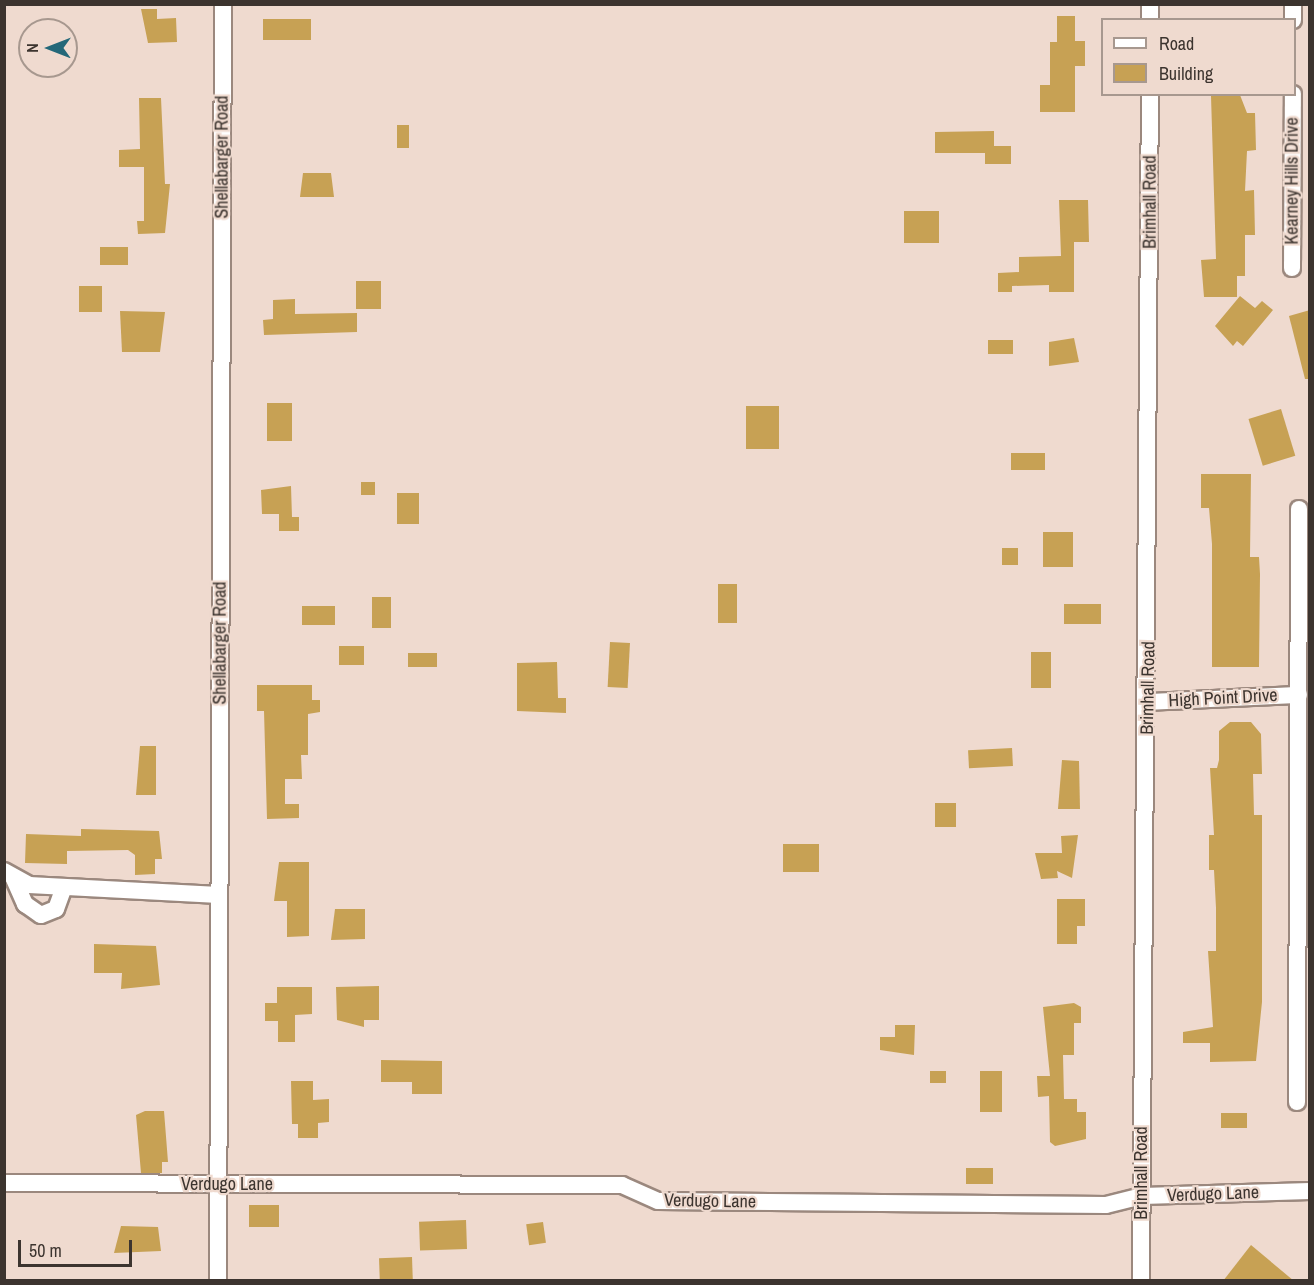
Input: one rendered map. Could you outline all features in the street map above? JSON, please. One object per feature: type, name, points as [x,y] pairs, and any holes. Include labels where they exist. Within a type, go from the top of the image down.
[{"type":"street","name":"Shellabarger Road","points":[[218,1281],[223,4]]},
{"type":"street","name":"Brimhall Road","points":[[1141,1281],[1148,702],[1150,96]]},
{"type":"street","name":"Kearney Hills Drive","points":[[1292,268],[1301,161],[1293,96]]},
{"type":"street","points":[[1297,1102],[1304,925],[1299,695],[1299,509]]},
{"type":"street","name":"High Point Drive","points":[[1148,702],[1299,695]]},
{"type":"street","points":[[9,874],[29,885],[219,895]]},
{"type":"street","points":[[9,874],[25,904],[40,915],[56,909],[64,887]]},
{"type":"street","name":"Verdugo Lane","points":[[4,1183],[622,1185],[658,1201],[1106,1205],[1142,1196],[1310,1191]]},
{"type":"building","points":[[141,9],[157,9],[157,19],[176,18],[177,42],[148,43]]},
{"type":"building","points":[[1057,16],[1075,16],[1075,41],[1085,41],[1085,66],[1075,66],[1075,112],[1040,112],[1040,85],[1050,85],[1050,42],[1057,42]]},
{"type":"building","points":[[263,19],[311,19],[311,40],[263,40]]},
{"type":"building","points":[[1211,96],[1240,96],[1247,113],[1255,113],[1256,150],[1247,151],[1245,191],[1254,190],[1255,235],[1245,235],[1245,276],[1237,276],[1237,297],[1204,297],[1201,260],[1216,259]]},
{"type":"building","points":[[139,98],[161,98],[165,184],[170,184],[165,233],[138,234],[137,221],[144,221],[144,167],[119,167],[119,150],[140,149]]},
{"type":"building","points":[[397,125],[409,125],[409,148],[397,148]]},
{"type":"building","points":[[994,131],[994,146],[1011,146],[1011,164],[985,164],[985,153],[935,153],[935,132]]},
{"type":"building","points":[[303,173],[331,173],[334,197],[300,197]]},
{"type":"building","points":[[1059,200],[1088,200],[1089,242],[1074,242],[1074,292],[1049,292],[1049,285],[1012,286],[1012,292],[998,292],[998,273],[1019,272],[1019,257],[1061,256]]},
{"type":"building","points":[[904,211],[939,211],[939,243],[904,243]]},
{"type":"building","points":[[100,247],[128,247],[128,265],[100,265]]},
{"type":"building","points":[[356,281],[381,281],[381,309],[356,309]]},
{"type":"building","points":[[79,286],[102,286],[102,312],[79,312]]},
{"type":"building","points":[[1240,296],[1255,308],[1262,301],[1273,310],[1243,346],[1237,341],[1233,346],[1215,326]]},
{"type":"building","points":[[295,299],[295,314],[357,313],[357,332],[264,335],[263,320],[273,319],[273,300]]},
{"type":"building","points":[[1310,310],[1310,379],[1305,379],[1289,316]]},
{"type":"building","points":[[120,311],[165,312],[160,352],[122,352]]},
{"type":"building","points":[[1074,338],[1079,362],[1049,366],[1049,342]]},
{"type":"building","points":[[988,340],[1013,340],[1013,354],[988,354]]},
{"type":"building","points":[[267,403],[292,403],[292,441],[267,441]]},
{"type":"building","points":[[746,406],[779,406],[779,449],[746,449]]},
{"type":"building","points":[[1281,409],[1295,456],[1263,466],[1248,419]]},
{"type":"building","points":[[1011,453],[1045,453],[1045,470],[1011,470]]},
{"type":"building","points":[[1201,474],[1251,474],[1250,557],[1259,557],[1260,574],[1259,667],[1212,667],[1212,544],[1209,508],[1201,508]]},
{"type":"building","points":[[361,482],[375,482],[375,495],[361,495]]},
{"type":"building","points":[[291,486],[292,517],[299,517],[299,531],[279,531],[279,514],[262,514],[261,490]]},
{"type":"building","points":[[397,493],[419,493],[419,524],[397,524]]},
{"type":"building","points":[[1043,532],[1073,532],[1073,567],[1043,567]]},
{"type":"building","points":[[1002,548],[1018,548],[1018,565],[1002,565]]},
{"type":"building","points":[[718,584],[737,584],[737,623],[718,623]]},
{"type":"building","points":[[372,597],[391,597],[391,628],[372,628]]},
{"type":"building","points":[[1064,604],[1101,604],[1101,624],[1064,624]]},
{"type":"building","points":[[302,606],[335,606],[335,625],[302,625]]},
{"type":"building","points":[[610,642],[630,643],[628,688],[608,687]]},
{"type":"building","points":[[339,646],[364,646],[364,665],[339,665]]},
{"type":"building","points":[[1031,652],[1051,652],[1051,688],[1031,688]]},
{"type":"building","points":[[408,653],[437,653],[437,667],[408,667]]},
{"type":"building","points":[[557,662],[558,698],[566,698],[566,713],[517,711],[517,663]]},
{"type":"building","points":[[257,685],[312,685],[312,700],[320,700],[320,712],[308,714],[308,755],[301,755],[302,779],[285,779],[285,804],[299,804],[299,818],[267,819],[264,711],[257,711]]},
{"type":"building","points":[[1230,722],[1251,722],[1261,734],[1262,774],[1253,774],[1254,815],[1262,815],[1262,1002],[1256,1061],[1210,1062],[1210,1043],[1183,1043],[1183,1032],[1213,1027],[1208,951],[1216,951],[1216,908],[1214,870],[1209,870],[1209,835],[1214,835],[1210,768],[1217,768],[1219,760],[1219,731]]},
{"type":"building","points":[[140,746],[156,746],[156,795],[136,795]]},
{"type":"building","points":[[1012,748],[1013,766],[969,768],[968,750]]},
{"type":"building","points":[[1062,760],[1079,761],[1080,809],[1058,809]]},
{"type":"building","points":[[935,803],[956,803],[956,827],[935,827]]},
{"type":"building","points":[[81,829],[159,831],[162,859],[155,859],[155,874],[135,875],[135,855],[128,850],[67,851],[67,864],[25,863],[26,834],[81,836]]},
{"type":"building","points":[[1078,835],[1072,878],[1057,871],[1058,878],[1041,879],[1035,853],[1062,853],[1061,836]]},
{"type":"building","points":[[783,844],[819,844],[819,872],[783,872]]},
{"type":"building","points":[[279,862],[309,862],[309,936],[287,937],[287,901],[274,901]]},
{"type":"building","points":[[1057,899],[1085,899],[1085,926],[1077,926],[1077,944],[1057,944]]},
{"type":"building","points":[[335,909],[365,909],[365,939],[331,940]]},
{"type":"building","points":[[94,944],[156,946],[160,985],[121,989],[122,973],[94,973]]},
{"type":"building","points":[[379,986],[379,1020],[364,1020],[364,1027],[337,1020],[336,987]]},
{"type":"building","points":[[277,987],[312,987],[312,1014],[295,1015],[295,1042],[278,1042],[278,1021],[265,1021],[265,1003],[277,1003]]},
{"type":"building","points":[[1074,1003],[1081,1007],[1081,1023],[1074,1023],[1074,1055],[1063,1055],[1064,1099],[1077,1099],[1077,1112],[1086,1112],[1086,1139],[1055,1146],[1050,1142],[1049,1096],[1038,1097],[1037,1076],[1050,1076],[1043,1007]]},
{"type":"building","points":[[895,1025],[915,1025],[914,1055],[880,1050],[880,1037],[895,1037]]},
{"type":"building","points":[[381,1060],[442,1061],[442,1094],[412,1094],[412,1082],[381,1082]]},
{"type":"building","points":[[930,1071],[946,1071],[946,1083],[930,1083]]},
{"type":"building","points":[[980,1071],[1002,1071],[1002,1112],[980,1112]]},
{"type":"building","points":[[291,1081],[313,1081],[313,1100],[329,1099],[329,1122],[318,1123],[318,1138],[298,1138],[298,1124],[292,1124]]},
{"type":"building","points":[[145,1111],[164,1111],[168,1162],[162,1162],[162,1173],[141,1173],[136,1115]]},
{"type":"building","points":[[1221,1113],[1247,1113],[1247,1128],[1221,1128]]},
{"type":"building","points":[[966,1168],[993,1168],[993,1184],[966,1184]]},
{"type":"building","points":[[249,1205],[279,1205],[279,1227],[249,1227]]},
{"type":"building","points":[[466,1220],[467,1249],[420,1251],[419,1222]]},
{"type":"building","points":[[543,1222],[546,1243],[529,1245],[526,1224]]},
{"type":"building","points":[[121,1226],[158,1227],[161,1251],[114,1253]]},
{"type":"building","points":[[1251,1245],[1294,1281],[1223,1281]]},
{"type":"building","points":[[412,1257],[413,1280],[380,1280],[379,1258]]}]
